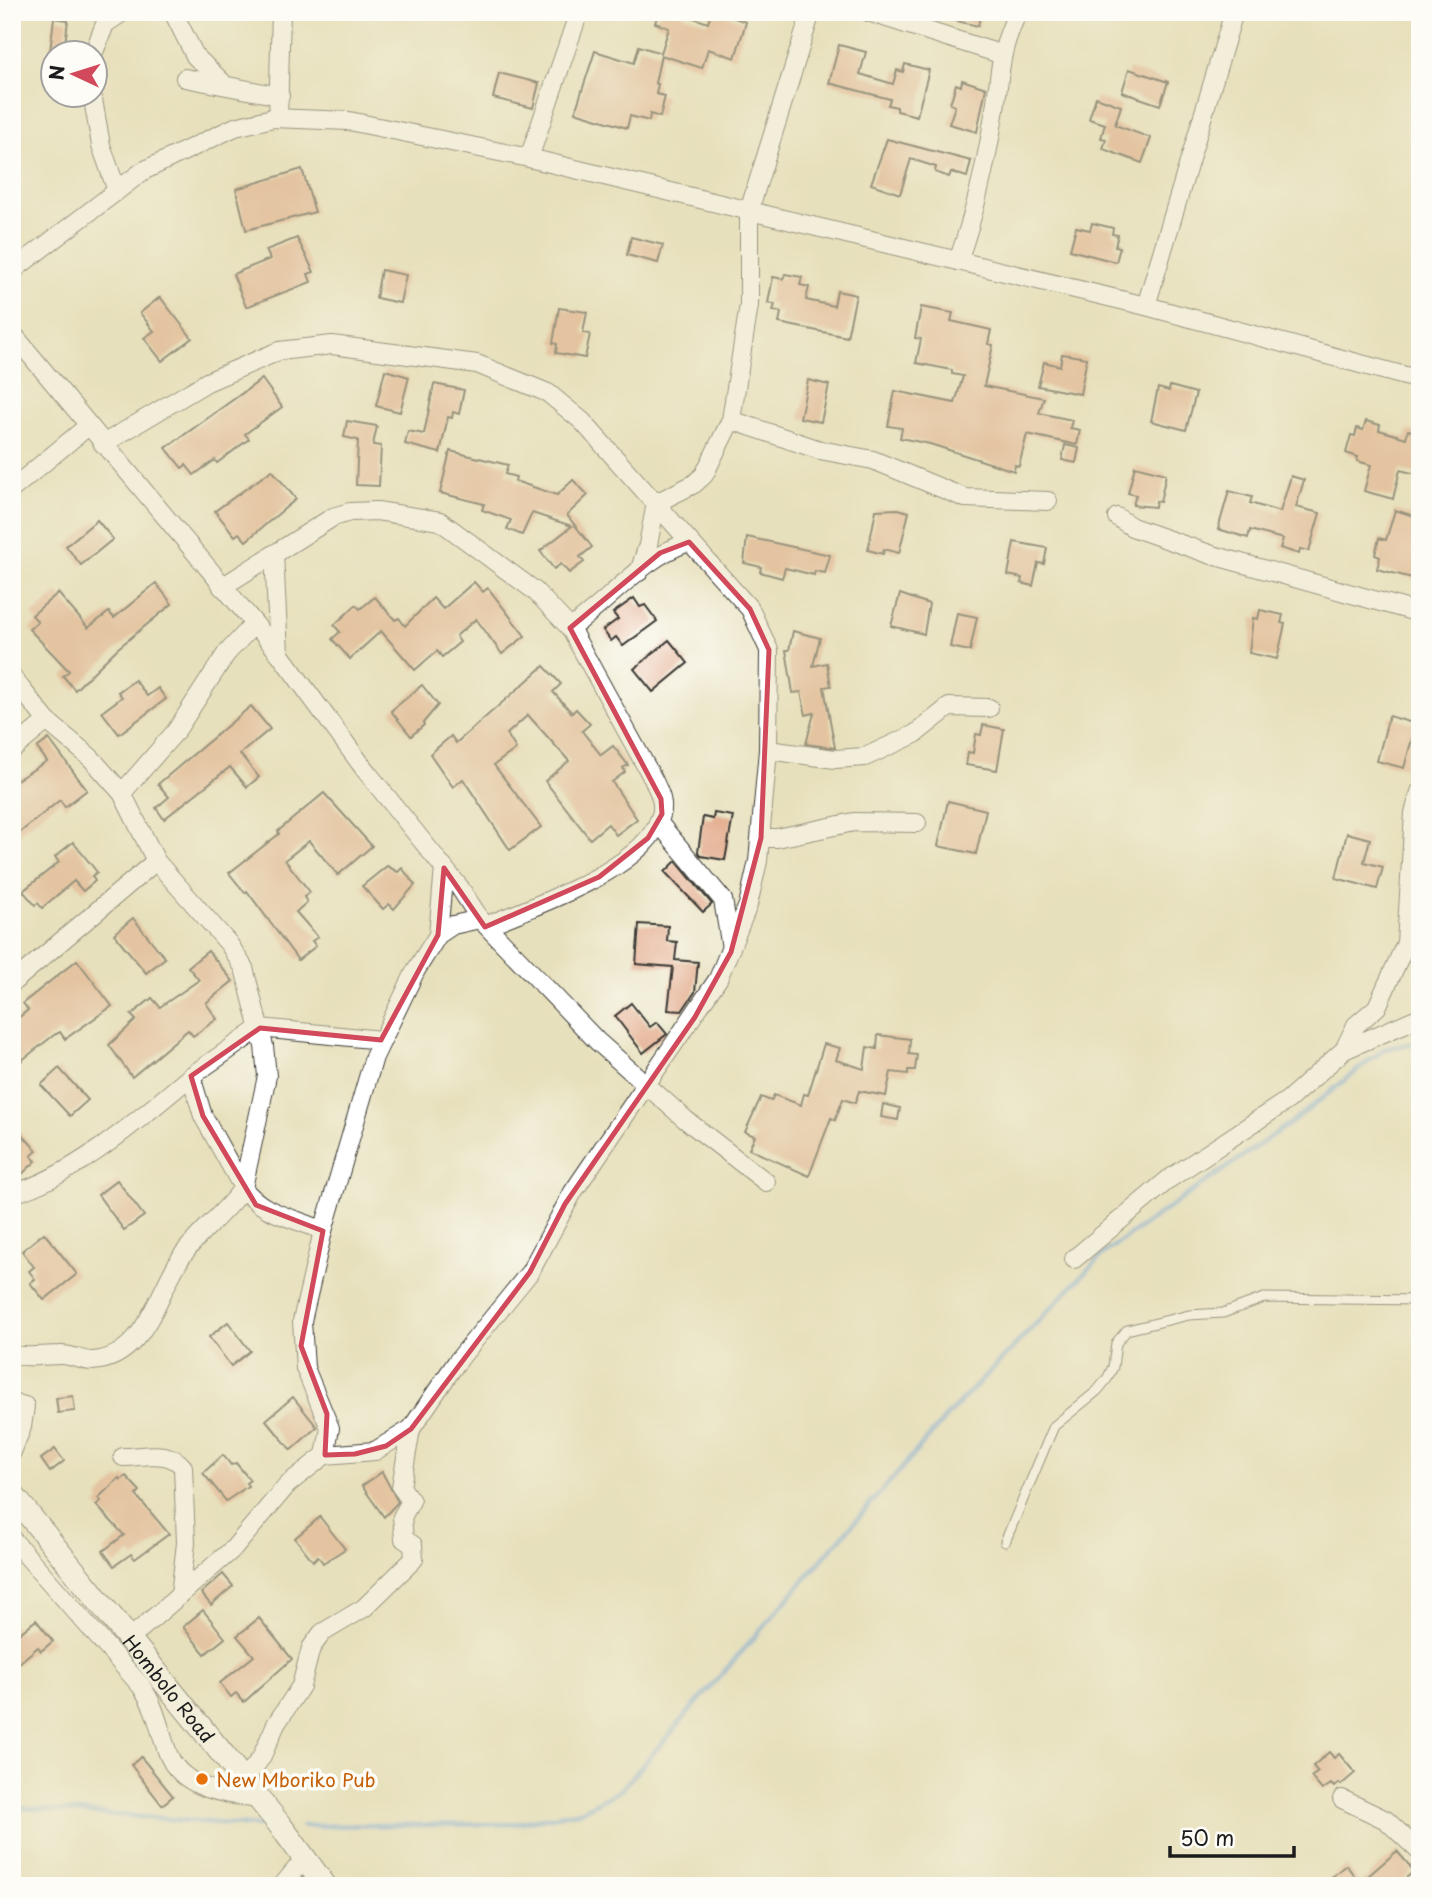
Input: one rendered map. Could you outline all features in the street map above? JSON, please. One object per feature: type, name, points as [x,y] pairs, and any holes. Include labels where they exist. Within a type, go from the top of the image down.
[{"type":"street","points":[[100,38],[105,24],[123,12]]},
{"type":"street","points":[[173,12],[186,42],[203,67],[227,86]]},
{"type":"street","points":[[278,118],[281,12]]},
{"type":"street","points":[[529,158],[579,12]]},
{"type":"street","points":[[656,503],[695,484],[704,475],[731,420],[749,305],[748,211],[811,12]]},
{"type":"street","points":[[868,12],[1000,54]]},
{"type":"street","points":[[958,261],[981,187],[1000,54],[1018,12]]},
{"type":"street","points":[[1146,306],[1234,12]]},
{"type":"street","points":[[185,78],[280,96]]},
{"type":"street","points":[[94,108],[101,145],[117,191]]},
{"type":"street","points":[[12,271],[143,171],[235,127],[278,118],[349,121],[529,158],[1146,306],[1420,380]]},
{"type":"street","points":[[12,333],[279,653],[484,922],[597,1041],[686,1120],[766,1182]]},
{"type":"street","points":[[103,444],[206,382],[279,351],[332,345],[477,364],[548,393],[582,421],[750,609],[769,650],[768,750],[761,838],[748,905],[731,952],[695,1017],[646,1083],[565,1204],[530,1272],[456,1363],[411,1429],[375,1451],[325,1455],[288,1484],[251,1531],[128,1640]]},
{"type":"street","points":[[731,420],[820,450],[861,456],[965,498],[1048,501]]},
{"type":"street","points":[[12,489],[88,426]]},
{"type":"street","points":[[639,572],[648,545],[656,503]]},
{"type":"street","points":[[222,587],[322,523],[350,512],[377,511],[440,521],[526,584],[570,628],[653,779],[662,806],[658,822],[648,838],[599,877],[484,922],[453,925],[438,935]]},
{"type":"street","points":[[1117,517],[1132,527],[1212,555],[1420,612]]},
{"type":"street","points":[[570,628],[660,553],[688,542]]},
{"type":"street","points":[[274,554],[279,653]]},
{"type":"street","points":[[122,793],[176,731],[226,654],[254,624]]},
{"type":"street","points":[[12,677],[47,721],[91,758],[122,793],[156,861],[237,956],[251,990],[267,1076],[243,1188],[226,1211],[182,1256],[160,1302],[127,1349],[92,1361],[62,1354],[32,1359],[12,1355]]},
{"type":"street","points":[[768,750],[857,759],[915,734],[948,707],[989,708]]},
{"type":"street","points":[[12,750],[47,721]]},
{"type":"street","points":[[1344,1050],[1356,1025],[1377,1007],[1406,943],[1413,813],[1420,792]]},
{"type":"street","points":[[658,822],[723,900],[731,952]]},
{"type":"street","points":[[761,838],[777,838],[854,822],[917,822]]},
{"type":"street","points":[[12,983],[156,861]]},
{"type":"street","points":[[325,1455],[330,1428],[327,1414],[305,1368],[301,1346],[302,1321],[323,1231],[360,1096],[381,1040],[438,935],[444,868]]},
{"type":"street","points":[[1074,1259],[1169,1178],[1289,1100],[1344,1050],[1420,1017]]},
{"type":"street","points":[[12,1194],[31,1188],[123,1132],[191,1076],[260,1028],[381,1040]]},
{"type":"street","points":[[191,1076],[203,1116],[243,1188],[256,1205],[273,1213],[298,1219],[323,1231]]},
{"type":"street","points":[[12,1403],[25,1406],[22,1427],[12,1452]]},
{"type":"street","points":[[244,1780],[261,1758],[276,1724],[301,1686],[311,1648],[322,1633],[363,1608],[414,1559],[413,1545],[404,1539],[402,1517],[411,1501],[401,1487],[411,1429]]},
{"type":"street","points":[[123,1457],[168,1456],[176,1459],[183,1467],[186,1543],[180,1595]]},
{"type":"street","name":"Hombolo Road","points":[[12,1494],[244,1780],[325,1886]]},
{"type":"street","points":[[12,1539],[141,1686],[156,1711],[170,1759],[176,1767],[200,1785],[227,1794],[259,1799]]},
{"type":"street","points":[[1342,1799],[1386,1820],[1420,1852]]},
{"type":"street","points":[[288,1883],[305,1858]]},
{"type":"lane","points":[[1005,1542],[1054,1426],[1086,1401],[1107,1379],[1113,1367],[1116,1343],[1128,1330],[1189,1315],[1223,1313],[1264,1297],[1420,1300]]},
{"type":"highlighted area","points":[[689,542],[750,609],[769,650],[761,838],[731,952],[695,1017],[565,1204],[530,1272],[411,1429],[386,1446],[355,1454],[325,1455],[327,1414],[301,1346],[323,1231],[256,1205],[203,1116],[191,1076],[260,1028],[381,1040],[438,935],[444,868],[485,927],[599,877],[648,838],[662,814],[661,799],[570,628],[660,553]]},
{"type":"building","points":[[659,12],[677,12],[708,23],[711,12],[718,12],[746,22],[735,58],[708,49],[702,68],[661,55],[655,83],[658,84],[656,94],[665,96],[660,117],[650,114],[649,121],[630,116],[627,128],[575,112],[595,51],[634,63],[639,46],[661,53],[669,28],[655,23]]},
{"type":"building","points":[[941,12],[981,12],[978,26],[940,17]]},
{"type":"building","points":[[54,18],[68,20],[66,38],[52,38]]},
{"type":"building","points":[[839,45],[866,52],[860,74],[893,84],[897,70],[903,72],[905,64],[929,70],[917,116],[897,111],[897,107],[888,105],[890,99],[829,83]]},
{"type":"building","points":[[1129,69],[1168,82],[1160,105],[1122,92]]},
{"type":"building","points":[[499,73],[539,83],[533,108],[493,98]]},
{"type":"building","points":[[962,80],[986,88],[977,132],[949,124],[955,106],[950,104],[956,84],[961,86]]},
{"type":"building","points":[[1096,97],[1121,106],[1115,125],[1151,138],[1142,163],[1103,149],[1106,139],[1101,138],[1105,124],[1089,119]]},
{"type":"building","points":[[887,139],[971,161],[967,177],[951,172],[949,177],[935,172],[936,167],[911,159],[900,194],[871,184]]},
{"type":"building","points":[[302,169],[315,212],[246,230],[236,189]]},
{"type":"building","points":[[1092,223],[1113,228],[1112,234],[1118,235],[1115,246],[1120,247],[1116,262],[1070,250],[1076,227],[1090,230]]},
{"type":"building","points":[[631,237],[663,245],[658,263],[627,255]]},
{"type":"building","points":[[297,238],[314,272],[308,274],[311,282],[246,307],[233,274],[270,259],[266,250]]},
{"type":"building","points":[[381,270],[406,275],[400,303],[376,298]]},
{"type":"building","points":[[785,274],[802,277],[800,285],[809,287],[806,300],[834,306],[837,291],[856,295],[847,337],[779,323],[781,312],[773,311],[775,304],[768,303],[773,277],[783,279]]},
{"type":"building","points":[[160,297],[192,338],[162,361],[144,338],[154,331],[140,313]]},
{"type":"building","points":[[921,307],[953,313],[951,321],[991,330],[988,344],[993,345],[984,386],[1044,398],[1039,413],[1072,420],[1070,428],[1080,430],[1077,445],[1027,434],[1019,466],[1015,465],[1014,471],[930,444],[900,438],[902,428],[888,426],[895,391],[955,403],[963,376],[952,374],[952,370],[916,363],[921,339],[915,338]]},
{"type":"building","points":[[559,308],[587,312],[583,333],[590,334],[585,358],[556,353],[557,344],[553,343]]},
{"type":"building","points":[[1062,354],[1087,358],[1080,394],[1038,386],[1044,362],[1060,366]]},
{"type":"building","points":[[385,370],[409,377],[400,412],[376,406]]},
{"type":"building","points":[[262,379],[282,407],[245,434],[249,439],[217,463],[215,460],[194,475],[186,465],[182,468],[166,448]]},
{"type":"building","points":[[808,380],[829,385],[821,422],[800,418]]},
{"type":"building","points":[[434,384],[464,390],[459,414],[453,412],[452,418],[448,417],[440,453],[405,444],[408,431],[424,434]]},
{"type":"building","points":[[1170,386],[1196,393],[1186,430],[1151,421],[1158,388],[1169,391]]},
{"type":"building","points":[[347,421],[377,426],[373,445],[381,446],[379,486],[356,485],[358,440],[344,437]]},
{"type":"building","points":[[1366,421],[1380,425],[1379,430],[1406,438],[1408,430],[1420,433],[1420,475],[1400,470],[1393,499],[1364,491],[1371,465],[1357,461],[1358,457],[1346,453],[1351,435],[1355,436],[1357,428],[1363,430]]},
{"type":"building","points":[[1065,445],[1079,448],[1076,463],[1062,460]]},
{"type":"building","points":[[450,451],[508,465],[505,474],[516,477],[515,481],[557,495],[573,480],[588,495],[567,515],[592,547],[580,557],[584,562],[569,573],[561,564],[554,569],[540,551],[572,526],[532,513],[522,535],[507,529],[511,520],[482,510],[484,504],[440,493]]},
{"type":"building","points":[[1135,466],[1166,474],[1160,502],[1156,501],[1155,507],[1133,505],[1136,495],[1128,493]]},
{"type":"building","points":[[272,470],[296,499],[246,541],[239,533],[235,536],[215,511]]},
{"type":"building","points":[[1291,476],[1304,480],[1296,507],[1320,513],[1309,551],[1300,549],[1299,554],[1280,548],[1283,539],[1250,530],[1248,538],[1218,529],[1229,491],[1252,497],[1250,503],[1280,512]]},
{"type":"building","points":[[898,509],[909,512],[899,553],[884,549],[883,554],[868,550],[876,510]]},
{"type":"building","points":[[1395,510],[1420,518],[1420,580],[1377,569],[1380,557],[1375,555],[1379,538],[1386,540]]},
{"type":"building","points":[[97,520],[113,539],[81,565],[66,546]]},
{"type":"building","points":[[747,537],[830,555],[825,573],[815,571],[814,575],[785,568],[782,578],[760,572],[761,567],[744,563]]},
{"type":"building","points":[[1014,542],[1047,548],[1044,564],[1038,563],[1033,586],[1021,583],[1022,578],[1008,575]]},
{"type":"building","points":[[474,582],[483,592],[488,588],[525,636],[502,654],[476,619],[456,636],[460,642],[442,657],[437,651],[415,670],[381,631],[350,659],[332,639],[340,632],[334,625],[356,605],[360,609],[375,597],[395,620],[399,618],[405,626],[433,598],[443,609]]},
{"type":"building","points":[[156,583],[172,604],[117,649],[75,690],[63,676],[69,671],[29,629],[38,622],[32,615],[58,593],[88,628],[109,612],[114,618]]},
{"type":"building","points":[[900,594],[929,604],[924,634],[891,626]]},
{"type":"building","points":[[634,598],[640,607],[645,605],[657,621],[623,646],[616,637],[611,641],[603,630],[618,619],[613,613]]},
{"type":"building","points":[[1260,610],[1283,615],[1281,623],[1285,624],[1277,659],[1249,653],[1253,618],[1258,619]]},
{"type":"building","points":[[957,613],[977,617],[970,651],[950,647]]},
{"type":"building","points":[[793,631],[820,638],[813,666],[827,663],[831,686],[824,687],[835,748],[806,744],[814,713],[806,715],[801,692],[793,693],[786,650],[789,650]]},
{"type":"building","points":[[669,640],[688,663],[653,692],[634,669]]},
{"type":"building","points":[[544,666],[561,684],[553,692],[572,713],[576,709],[590,724],[582,731],[601,755],[613,746],[628,765],[623,768],[625,772],[612,782],[637,819],[616,835],[608,824],[590,839],[545,781],[569,761],[528,715],[507,734],[516,749],[494,765],[541,827],[510,850],[463,779],[453,787],[430,754],[451,736],[456,743]]},
{"type":"building","points":[[135,680],[147,696],[158,688],[166,699],[119,734],[102,712],[122,697],[118,692]]},
{"type":"building","points":[[422,685],[438,705],[424,725],[411,736],[391,711]]},
{"type":"building","points":[[251,706],[270,729],[240,754],[259,777],[247,787],[230,767],[164,819],[156,808],[169,797],[158,784]]},
{"type":"building","points":[[1389,716],[1416,724],[1404,768],[1377,761]]},
{"type":"building","points":[[983,725],[1004,729],[997,770],[966,765],[968,752],[973,753],[976,734],[981,735]]},
{"type":"building","points":[[49,739],[87,790],[65,807],[60,800],[12,839],[12,783],[47,761],[37,748]]},
{"type":"building","points":[[324,793],[372,846],[338,875],[309,841],[285,860],[310,892],[304,897],[307,902],[296,912],[318,937],[312,941],[316,946],[298,960],[247,891],[245,893],[229,873],[279,834],[278,831]]},
{"type":"building","points":[[948,801],[986,810],[976,854],[938,846]]},
{"type":"building","points":[[714,813],[733,816],[725,860],[701,856],[698,852],[703,817],[713,819]]},
{"type":"building","points":[[1347,833],[1370,839],[1364,862],[1383,867],[1377,889],[1336,878]]},
{"type":"building","points":[[73,842],[97,872],[92,876],[95,881],[83,891],[74,881],[42,908],[38,903],[35,905],[23,891],[59,862],[55,857]]},
{"type":"building","points":[[676,861],[712,904],[703,912],[665,872]]},
{"type":"building","points":[[387,866],[398,872],[402,868],[415,885],[394,909],[389,904],[383,909],[362,886]]},
{"type":"building","points":[[133,918],[165,958],[146,973],[114,934]]},
{"type":"building","points":[[639,924],[668,926],[667,941],[677,942],[675,960],[698,962],[695,992],[682,1011],[668,1010],[673,967],[636,964]]},
{"type":"building","points":[[208,951],[233,981],[206,1003],[217,1019],[193,1036],[188,1030],[132,1077],[109,1045],[136,1020],[131,1015],[152,998],[160,1007],[199,980],[188,967]]},
{"type":"building","points":[[77,960],[112,1006],[65,1039],[60,1032],[54,1035],[12,1068],[12,1023],[28,1010],[23,1003]]},
{"type":"building","points":[[631,1003],[650,1027],[657,1022],[667,1034],[643,1053],[615,1016]]},
{"type":"building","points":[[878,1035],[910,1039],[909,1054],[917,1055],[915,1070],[908,1070],[908,1074],[891,1072],[886,1096],[859,1091],[855,1103],[843,1099],[835,1120],[831,1118],[809,1176],[749,1149],[755,1136],[745,1132],[761,1097],[771,1101],[774,1095],[801,1105],[804,1094],[808,1095],[824,1044],[840,1048],[836,1060],[864,1069],[867,1047],[877,1049]]},
{"type":"building","points":[[59,1068],[88,1100],[70,1116],[41,1085]]},
{"type":"building","points":[[883,1104],[900,1108],[898,1120],[881,1117]]},
{"type":"building","points":[[12,1123],[37,1151],[31,1156],[36,1161],[21,1175],[12,1165]]},
{"type":"building","points":[[117,1180],[144,1216],[124,1230],[98,1195]]},
{"type":"building","points":[[44,1233],[77,1274],[44,1300],[30,1283],[35,1279],[29,1271],[34,1267],[22,1251]]},
{"type":"building","points":[[228,1322],[250,1351],[231,1366],[209,1337]]},
{"type":"building","points":[[73,1396],[75,1411],[58,1413],[56,1398]]},
{"type":"building","points":[[293,1397],[317,1427],[291,1450],[266,1420]]},
{"type":"building","points":[[55,1449],[64,1461],[50,1472],[41,1459]]},
{"type":"building","points":[[223,1455],[231,1465],[236,1463],[250,1480],[246,1483],[248,1486],[226,1501],[203,1473]]},
{"type":"building","points":[[382,1472],[398,1502],[384,1517],[362,1486]]},
{"type":"building","points":[[126,1476],[140,1491],[136,1495],[169,1534],[135,1559],[131,1554],[114,1566],[103,1551],[124,1535],[96,1505],[101,1501],[98,1498],[119,1478],[121,1480]]},
{"type":"building","points":[[320,1517],[345,1549],[323,1563],[318,1556],[313,1561],[295,1538]]},
{"type":"building","points":[[223,1574],[233,1586],[211,1605],[201,1593]]},
{"type":"building","points":[[203,1610],[225,1638],[205,1654],[183,1627]]},
{"type":"building","points":[[259,1618],[292,1659],[244,1702],[236,1693],[231,1697],[220,1683],[254,1656],[237,1636]]},
{"type":"building","points":[[36,1620],[53,1641],[41,1651],[38,1647],[12,1669],[12,1624],[20,1633]]},
{"type":"building","points":[[1329,1752],[1334,1758],[1339,1754],[1355,1773],[1341,1785],[1339,1783],[1334,1787],[1331,1784],[1322,1790],[1311,1777],[1318,1772],[1313,1766]]},
{"type":"building","points":[[141,1757],[173,1796],[162,1805],[131,1765]]},
{"type":"building","points":[[1397,1851],[1414,1871],[1397,1886],[1321,1886],[1346,1865],[1360,1883]]},
{"type":"waterway","points":[[302,1826],[512,1824],[581,1811],[621,1790],[947,1416],[1104,1253],[1295,1120],[1384,1049],[1420,1042]]},
{"type":"waterway","points":[[12,1807],[258,1826]]},
{"type":"place","name":"New Mboriko Pub","points":[[202,1779]]}]
